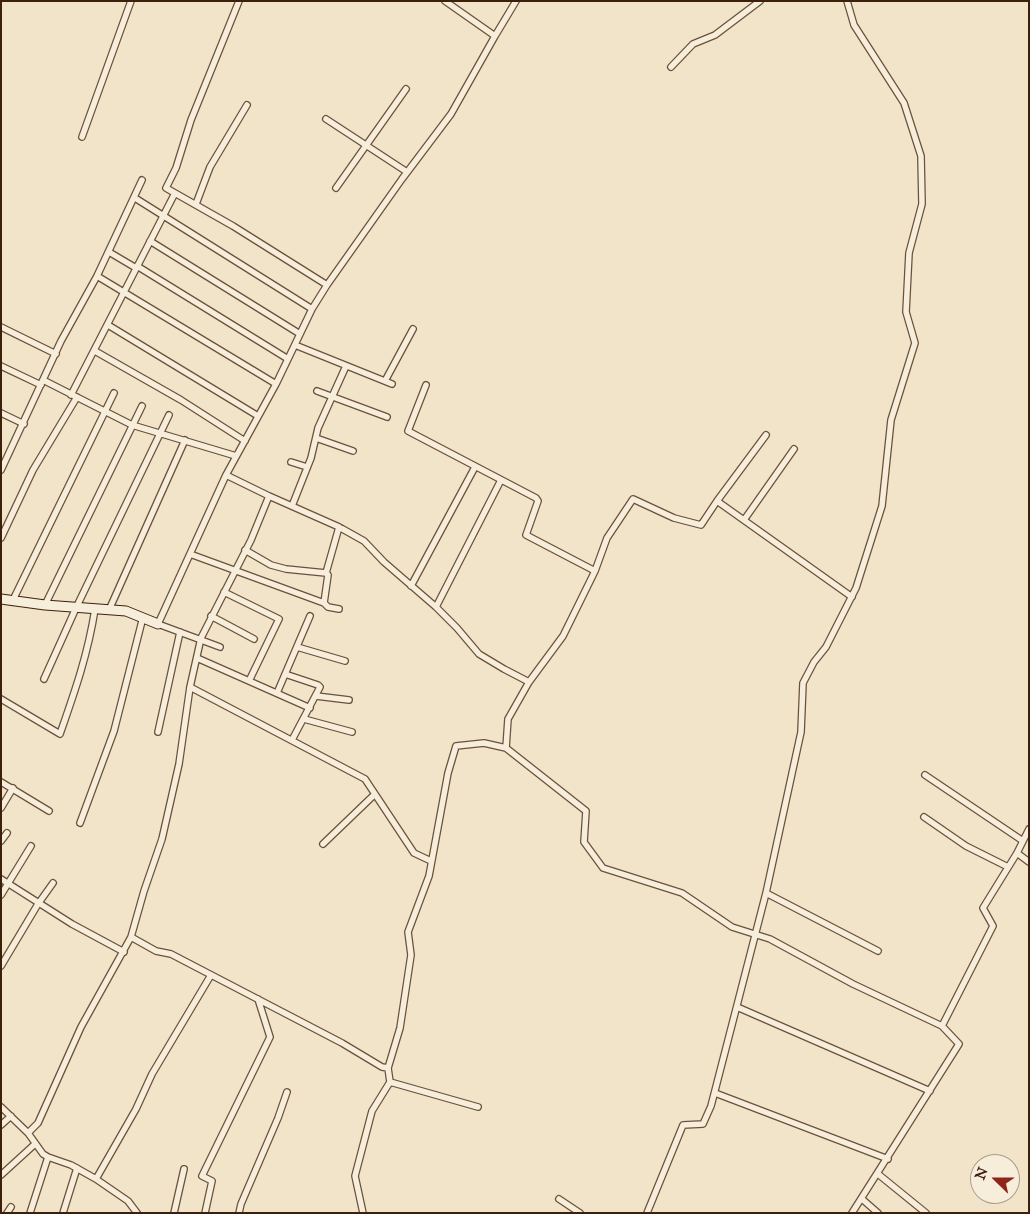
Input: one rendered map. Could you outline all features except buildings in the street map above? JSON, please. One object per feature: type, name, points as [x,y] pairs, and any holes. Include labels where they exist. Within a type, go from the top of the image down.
[{"type":"street","points":[[82,136],[131,1]]},
{"type":"street","points":[[239,1],[191,120],[176,168],[166,188],[196,204],[327,286]]},
{"type":"street","points":[[445,1],[494,36]]},
{"type":"street","points":[[158,624],[226,475],[276,384],[312,309],[407,172],[451,114],[494,36],[516,1]]},
{"type":"street","points":[[671,67],[693,44],[715,35],[760,1]]},
{"type":"street","points":[[647,1213],[683,1125],[703,1124],[715,1093],[738,1007],[754,935],[761,918],[800,732],[803,683],[814,662],[826,646],[856,588],[882,506],[891,420],[915,343],[906,312],[910,253],[922,204],[922,156],[904,103],[854,25],[847,1]]},
{"type":"street","points":[[336,188],[406,89]]},
{"type":"street","points":[[196,204],[210,167],[247,105]]},
{"type":"street","points":[[326,119],[407,172]]},
{"type":"street","points":[[1,470],[3,462],[24,424],[56,354],[109,252],[142,180]]},
{"type":"street","points":[[1,538],[33,470],[74,396],[124,291],[175,193]]},
{"type":"street","points":[[134,198],[312,309]]},
{"type":"street","points":[[150,241],[300,334]]},
{"type":"street","points":[[109,252],[288,359]]},
{"type":"street","points":[[97,276],[276,384]]},
{"type":"street","points":[[108,324],[258,416]]},
{"type":"street","points":[[1,327],[56,354]]},
{"type":"street","points":[[385,381],[414,329]]},
{"type":"street","points":[[294,345],[392,384]]},
{"type":"street","points":[[95,351],[181,400],[245,441]]},
{"type":"street","points":[[1,366],[74,396],[132,426],[236,456]]},
{"type":"street","points":[[292,506],[307,467],[318,428],[346,366]]},
{"type":"street","points":[[426,384],[408,431],[538,499],[526,533],[527,536],[595,571]]},
{"type":"street","points":[[317,391],[387,417]]},
{"type":"street","points":[[12,602],[114,393]]},
{"type":"street","points":[[44,605],[142,406]]},
{"type":"street","points":[[1,413],[24,424]]},
{"type":"street","points":[[44,679],[169,415]]},
{"type":"street","points":[[506,748],[508,719],[529,682],[563,636],[595,571],[607,538],[633,499],[635,498],[674,518],[701,526],[766,434]]},
{"type":"street","points":[[316,438],[353,450]]},
{"type":"street","points":[[109,610],[185,440]]},
{"type":"street","points":[[744,520],[794,449]]},
{"type":"street","points":[[291,462],[307,467]]},
{"type":"street","points":[[411,586],[475,467]]},
{"type":"street","points":[[226,475],[339,527],[364,541],[384,562],[436,607],[479,654],[529,682]]},
{"type":"street","points":[[436,607],[501,480]]},
{"type":"street","points":[[28,1133],[38,1123],[81,1027],[131,937],[162,839],[179,764],[190,687],[200,638],[251,540],[269,496]]},
{"type":"street","points":[[717,501],[852,597]]},
{"type":"street","points":[[324,603],[328,575],[326,573],[339,527]]},
{"type":"street","points":[[245,550],[271,565],[286,569],[326,573]]},
{"type":"street","points":[[190,554],[324,603],[328,607],[339,608]]},
{"type":"street","points":[[224,592],[279,619],[249,681]]},
{"type":"street","points":[[1,599],[12,602],[126,611],[220,647]]},
{"type":"street","points":[[1,699],[60,734],[89,644],[95,609]]},
{"type":"street","points":[[211,616],[254,639]]},
{"type":"street","points":[[277,693],[310,616]]},
{"type":"street","points":[[80,823],[114,731],[143,617]]},
{"type":"street","points":[[158,732],[180,632]]},
{"type":"street","points":[[297,647],[345,661]]},
{"type":"street","points":[[197,658],[310,708]]},
{"type":"street","points":[[285,674],[318,685],[320,689],[292,740]]},
{"type":"street","points":[[190,687],[365,779],[414,853],[431,861]]},
{"type":"street","points":[[316,696],[349,700]]},
{"type":"street","points":[[304,719],[352,732]]},
{"type":"street","points":[[363,1213],[356,1176],[372,1111],[390,1082],[388,1068],[400,1028],[410,964],[411,955],[408,932],[429,876],[448,772],[456,746],[484,743],[506,748],[586,811],[584,842],[603,868],[682,893],[732,927],[770,939],[853,984],[942,1026],[959,1044],[888,1159],[852,1213]]},
{"type":"street","points":[[925,775],[1023,841]]},
{"type":"street","points":[[1,782],[49,811]]},
{"type":"street","points":[[1,808],[13,788]]},
{"type":"street","points":[[323,844],[374,795]]},
{"type":"street","points":[[924,817],[966,846],[1008,867]]},
{"type":"street","points":[[1,841],[7,833]]},
{"type":"street","points":[[942,1026],[993,926],[983,908],[1028,833]]},
{"type":"street","points":[[1,896],[31,846]]},
{"type":"street","points":[[1017,853],[1029,862]]},
{"type":"street","points":[[1,879],[38,904],[124,952]]},
{"type":"street","points":[[1,966],[38,904],[53,883]]},
{"type":"street","points":[[766,893],[878,951]]},
{"type":"street","points":[[131,937],[156,951],[171,954],[388,1068]]},
{"type":"street","points":[[96,1179],[136,1109],[152,1074],[211,975]]},
{"type":"street","points":[[205,1213],[212,1181],[202,1176],[270,1037],[258,999]]},
{"type":"street","points":[[738,1007],[930,1091]]},
{"type":"street","points":[[390,1082],[478,1108]]},
{"type":"street","points":[[239,1213],[287,1092]]},
{"type":"street","points":[[715,1093],[888,1159]]},
{"type":"street","points":[[1,1107],[28,1133],[35,1144],[48,1157],[77,1168],[96,1179],[128,1202],[137,1213]]},
{"type":"street","points":[[1,1125],[11,1116]]},
{"type":"street","points":[[1,1175],[35,1144]]},
{"type":"street","points":[[30,1213],[48,1157]]},
{"type":"street","points":[[63,1213],[77,1168]]},
{"type":"street","points":[[174,1213],[184,1169]]},
{"type":"street","points":[[878,1174],[926,1213]]},
{"type":"street","points":[[559,1199],[580,1213]]},
{"type":"street","points":[[862,1199],[878,1213]]}]
